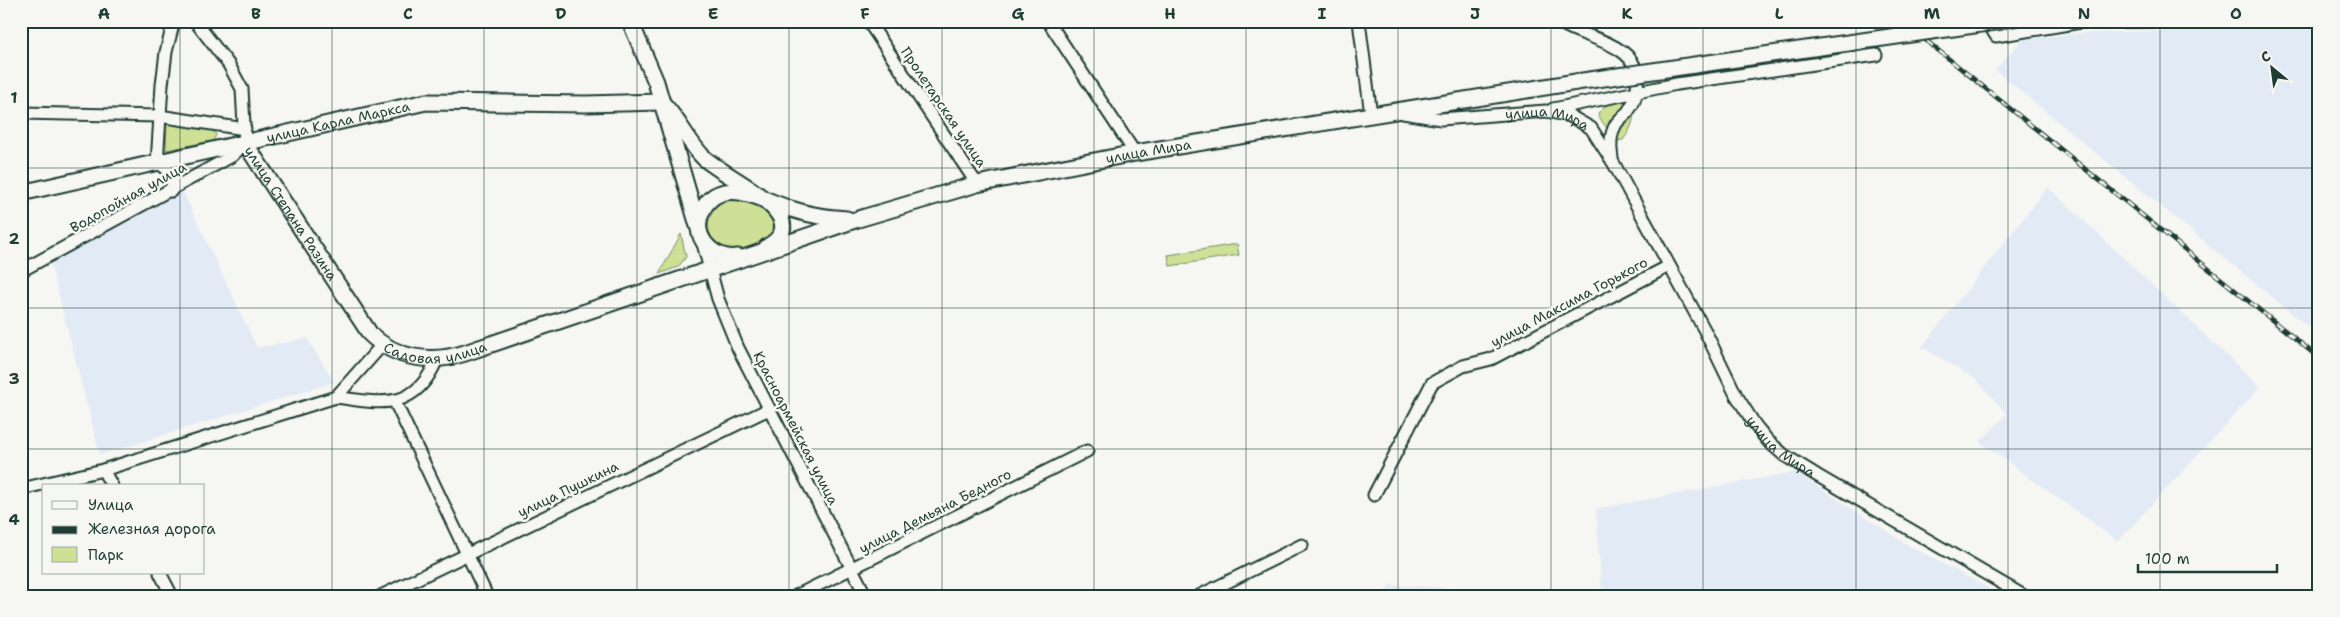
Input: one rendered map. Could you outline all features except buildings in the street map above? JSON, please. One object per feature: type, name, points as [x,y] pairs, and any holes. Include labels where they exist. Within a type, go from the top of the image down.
[{"type":"main road","points":[[630,21],[649,63],[700,232],[707,247],[719,255],[732,258],[752,255],[777,240],[782,229],[779,212],[762,198],[721,172],[703,157],[661,102]]},
{"type":"main road","points":[[1394,111],[1576,82],[2002,21]]},
{"type":"main road","name":"улица Карла Маркса","points":[[21,193],[157,163],[245,136],[431,102],[586,104],[661,102]]},
{"type":"main road","name":"улица Мира","points":[[752,255],[855,220],[977,184],[1135,153],[1394,111]]},
{"type":"main road","name":"улица Степана Разина","points":[[245,136],[359,321],[382,345]]},
{"type":"main road","points":[[700,232],[704,209],[718,195],[734,191],[762,198]]},
{"type":"main road","name":"улица Мира","points":[[762,198],[802,213],[855,220]]},
{"type":"main road","name":"Садовая улица","points":[[382,345],[413,357],[438,359],[456,356],[752,255]]},
{"type":"street","points":[[171,191],[172,180],[170,174],[163,166],[157,163],[159,116],[166,52],[174,21]]},
{"type":"street","name":"улица Степана Разина","points":[[195,21],[229,65],[242,89],[245,136]]},
{"type":"street","name":"Пролетарская улица","points":[[868,21],[977,184]]},
{"type":"street","points":[[1048,21],[1135,153]]},
{"type":"street","points":[[1359,21],[1371,115]]},
{"type":"street","points":[[1558,21],[1617,49],[1627,56],[1636,72],[1637,94],[1629,109],[1617,122],[1605,128],[1591,128]]},
{"type":"street","points":[[1986,21],[1996,36],[2080,22],[2153,21]]},
{"type":"street","points":[[1546,111],[1637,94],[1677,84],[1876,55]]},
{"type":"street","name":"улица Мира","points":[[1394,111],[1441,119],[1546,111],[1570,116],[1591,128],[1614,164],[1705,331],[1736,395],[1754,425],[1768,441],[1818,476],[2024,596]]},
{"type":"street","name":"улица Карла Маркса","points":[[21,114],[159,116],[245,136]]},
{"type":"street","points":[[1614,164],[1611,143],[1617,122]]},
{"type":"street","name":"Водопойная улица","points":[[21,271],[171,191],[232,156],[245,136]]},
{"type":"street","name":"Красноармейская улица","points":[[700,232],[718,299],[738,348],[866,596]]},
{"type":"street","name":"улица Максима Горького","points":[[1374,495],[1432,383],[1463,366],[1491,360],[1669,266]]},
{"type":"street","name":"Садовая улица","points":[[336,396],[382,345]]},
{"type":"street","points":[[43,484],[103,470],[336,396],[366,401],[396,402],[412,394],[424,382],[432,372],[438,359]]},
{"type":"street","points":[[396,402],[488,596]]},
{"type":"street","name":"улица Пушкина","points":[[381,596],[769,409]]},
{"type":"street","name":"улица Демьяна Бедного","points":[[796,596],[1087,451]]},
{"type":"street","points":[[103,470],[111,484]]},
{"type":"street","points":[[21,489],[42,484]]},
{"type":"street","points":[[1199,596],[1302,545]]},
{"type":"street","points":[[161,574],[172,596]]},
{"type":"shaded area","points":[[2208,21],[2319,21],[2319,320],[2311,329],[1995,70],[2023,39],[2085,33],[2159,31]]},
{"type":"shaded area","points":[[2048,187],[2260,387],[2118,541],[1980,442],[2007,414],[1977,380],[1922,347]]},
{"type":"shaded area","points":[[183,192],[257,348],[307,338],[334,382],[100,455],[50,261]]},
{"type":"shaded area","points":[[1795,472],[1908,545],[2003,596],[1602,596],[1596,509]]},
{"type":"shaded area","points":[[1389,585],[1602,596],[1384,596]]},
{"type":"green space","points":[[1632,100],[1634,116],[1631,126],[1623,140],[1616,141],[1598,113],[1606,105]]},
{"type":"green space","points":[[167,123],[213,130],[216,135],[213,141],[166,150]]},
{"type":"green space","points":[[729,200],[743,201],[765,213],[773,225],[773,232],[754,245],[737,249],[723,247],[714,240],[709,230],[709,219],[716,208]]},
{"type":"green space","points":[[681,234],[686,257],[678,267],[659,274]]},
{"type":"green space","points":[[1237,244],[1239,255],[1170,266],[1168,255]]},
{"type":"railway","points":[[1902,21],[2319,358]]}]
